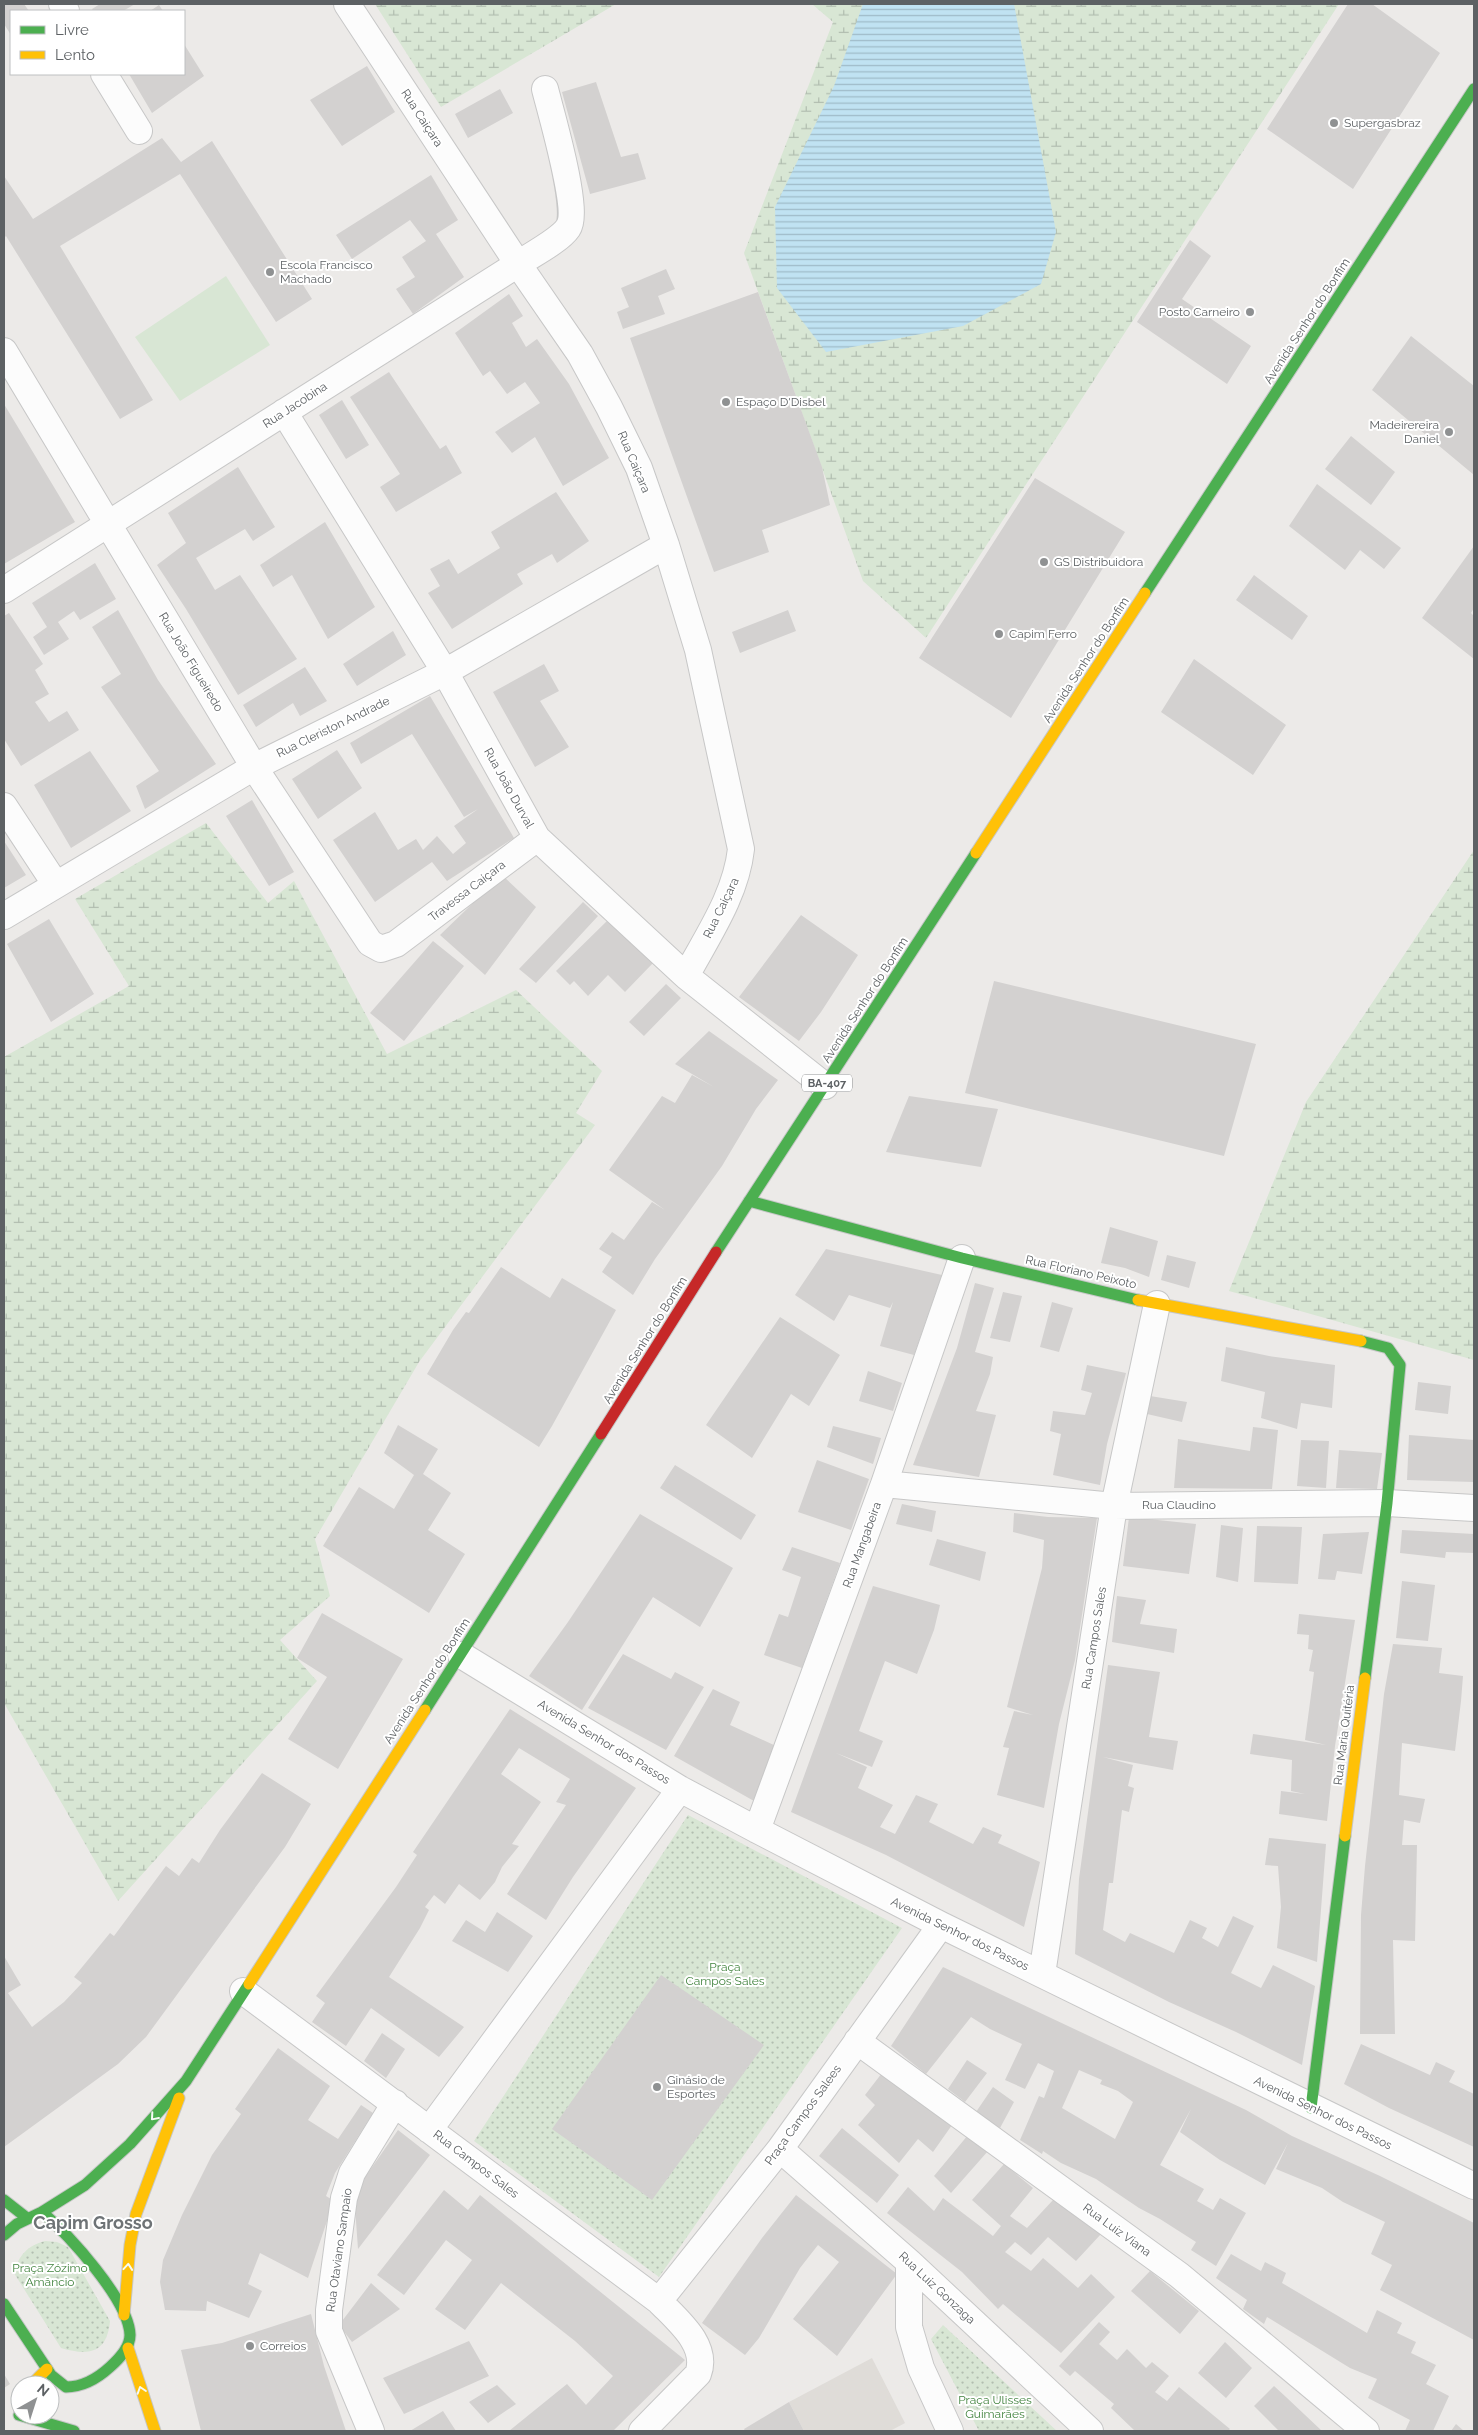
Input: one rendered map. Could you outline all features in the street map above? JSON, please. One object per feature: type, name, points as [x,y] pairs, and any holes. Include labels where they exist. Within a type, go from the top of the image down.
[{"type":"main road","name":"Avenida Senhor do Bonfim","points":[[4,2235],[17,2224],[42,2212],[85,2185],[117,2156],[186,2081],[461,1655],[749,1201],[1474,89]]},
{"type":"main road","name":"Rua Floriano Peixoto","points":[[749,1201],[962,1258],[1157,1304],[1382,1345],[1390,1348],[1400,1365]]},
{"type":"main road","name":"Rua Maria Quitéria","points":[[1311,2108],[1387,1503],[1400,1365]]},
{"type":"main road","name":"Avenida Senhor do Bonfim","points":[[124,2315],[130,2244],[136,2214],[186,2081]]},
{"type":"main road","points":[[4,2200],[27,2218]]},
{"type":"main road","points":[[42,2212],[63,2230],[92,2264],[124,2315],[130,2337],[128,2348],[155,2431]]},
{"type":"main road","points":[[4,2304],[50,2375]]},
{"type":"main road","points":[[60,2389],[72,2391],[115,2364],[128,2348]]},
{"type":"main road","points":[[41,2375],[47,2369]]},
{"type":"main road","points":[[72,2416],[79,2431]]},
{"type":"main road","points":[[54,2425],[74,2431]]},
{"type":"street","name":"Rua Caiçara","points":[[348,4],[518,264],[580,354],[639,468],[666,545],[698,650],[741,849],[739,871],[729,896],[686,976]]},
{"type":"street","points":[[105,75],[139,131]]},
{"type":"street","name":"Rua Jacobina","points":[[4,590],[108,526],[566,232],[572,221],[564,162],[545,89]]},
{"type":"street","name":"Rua João Figueiredo","points":[[4,351],[254,767],[370,943],[381,949],[396,944]]},
{"type":"street","name":"Rua João Durval","points":[[284,412],[445,672],[537,838],[686,976],[825,1086]]},
{"type":"street","name":"Rua Cleriston Andrade","points":[[4,916],[254,767],[445,672],[666,545]]},
{"type":"street","points":[[4,806],[56,885]]},
{"type":"street","name":"Travessa Caiçara","points":[[396,944],[537,838]]},
{"type":"street","name":"Rua Mangabeira","points":[[757,1830],[884,1484],[962,1258]]},
{"type":"street","name":"Rua Campos Sales","points":[[1042,1974],[1114,1506],[1157,1304]]},
{"type":"street","name":"Rua Claudino","points":[[884,1484],[1114,1506],[1387,1503],[1474,1508]]},
{"type":"street","name":"Avenida Senhor dos Passos","points":[[461,1655],[680,1789],[757,1830],[941,1925],[1311,2108],[1474,2186]]},
{"type":"street","points":[[429,2130],[680,1789]]},
{"type":"street","name":"Praça Campos Salees","points":[[659,2301],[780,2149],[941,1925]]},
{"type":"street","name":"Rua Campos Sales","points":[[243,1991],[659,2301],[699,2348],[701,2366],[698,2374],[642,2431]]},
{"type":"street","name":"Rua Luiz Viana","points":[[857,2042],[1179,2275],[1366,2431]]},
{"type":"street","name":"Rua Otaviano Sampaio","points":[[371,2431],[329,2331],[329,2310],[344,2198],[352,2173],[395,2103]]},
{"type":"street","name":"Rua Luiz Gonzaga","points":[[780,2149],[909,2262],[1090,2431]]},
{"type":"street","points":[[909,2262],[909,2327],[921,2368],[950,2431]]},
{"type":"shaded area","points":[[872,2358],[905,2423],[890,2431],[804,2431],[789,2402]]},
{"type":"green space","points":[[375,4],[616,4],[441,107]]},
{"type":"green space","points":[[812,4],[1339,4],[926,638],[863,581],[744,253],[833,22]]},
{"type":"green space","points":[[226,276],[270,345],[180,401],[135,337]]},
{"type":"green space","points":[[206,823],[268,903],[294,881],[387,1054],[516,990],[602,1071],[576,1113],[595,1125],[419,1362],[315,1539],[330,1596],[280,1640],[317,1681],[118,1901],[4,1703],[4,1057],[129,986],[75,899]]},
{"type":"green space","points":[[1474,850],[1474,1360],[1229,1291],[1306,1102]]},
{"type":"green space","name":"Praça Campos Sales","points":[[688,1815],[902,1928],[659,2277],[474,2141]]},
{"type":"green space","name":"Praça Zózimo Amâncio","points":[[45,2241],[57,2242],[68,2247],[110,2321],[105,2340],[94,2350],[80,2352],[61,2348],[14,2273],[21,2256],[33,2246]]},
{"type":"green space","name":"Praça Ulisses Guimarães","points":[[943,2325],[1057,2431],[979,2431],[931,2339]]},
{"type":"water","points":[[863,4],[1014,4],[1056,232],[1041,284],[963,326],[826,352],[777,288],[775,207],[834,86]]},
{"type":"building","points":[[4,4],[24,4],[28,10],[10,10],[10,33],[4,24]]},
{"type":"building","points":[[100,4],[135,4],[125,10],[92,9]]},
{"type":"building","points":[[1348,4],[1372,4],[1440,53],[1353,189],[1267,129]]},
{"type":"building","points":[[159,5],[162,10],[152,10]]},
{"type":"building","points":[[185,46],[204,76],[152,113],[130,75],[185,75]]},
{"type":"building","points":[[367,66],[395,112],[342,146],[310,100]]},
{"type":"building","points":[[596,82],[621,157],[638,153],[646,179],[590,194],[562,92]]},
{"type":"building","points":[[500,89],[513,113],[468,138],[455,114]]},
{"type":"building","name":"Escola Francisco Machado","points":[[162,138],[181,162],[212,141],[312,299],[276,322],[180,174],[60,246],[153,400],[120,419],[6,236],[4,238],[4,176],[33,219]]},
{"type":"building","points":[[431,175],[458,220],[436,234],[464,277],[413,314],[396,289],[415,277],[402,257],[426,241],[410,220],[352,259],[336,235]]},
{"type":"building","points":[[1190,240],[1211,256],[1182,299],[1251,346],[1227,384],[1137,322]]},
{"type":"building","points":[[666,269],[675,289],[658,296],[665,314],[623,329],[617,312],[629,307],[621,288]]},
{"type":"building","name":"Espaço D'Disbel","points":[[758,292],[822,467],[830,505],[762,530],[769,552],[714,572],[630,338]]},
{"type":"building","points":[[509,294],[523,316],[512,323],[526,347],[537,339],[569,384],[609,458],[563,486],[535,437],[512,453],[495,432],[540,403],[525,382],[507,394],[490,371],[483,376],[455,333]]},
{"type":"building","name":"Madeirereira Daniel","points":[[1411,336],[1474,386],[1474,475],[1372,390]]},
{"type":"building","points":[[389,372],[440,449],[446,445],[462,473],[396,512],[380,487],[400,474],[350,397]]},
{"type":"building","points":[[342,400],[369,445],[346,459],[319,415]]},
{"type":"building","points":[[4,404],[75,522],[4,564]]},
{"type":"building","points":[[1351,436],[1395,472],[1371,505],[1325,469]]},
{"type":"building","points":[[238,467],[275,527],[253,541],[245,529],[196,558],[215,590],[240,575],[297,659],[238,695],[157,565],[186,543],[168,513]]},
{"type":"building","points":[[1035,478],[1125,532],[1011,718],[919,658]]},
{"type":"building","points":[[1317,484],[1401,548],[1384,569],[1360,550],[1345,570],[1289,526]]},
{"type":"building","points":[[556,492],[589,541],[557,563],[552,554],[517,574],[523,584],[452,629],[428,593],[440,586],[430,569],[449,559],[458,574],[500,548],[491,532]]},
{"type":"building","points":[[325,522],[375,607],[328,639],[292,575],[273,587],[260,565]]},
{"type":"building","points":[[1474,546],[1474,608],[1471,613],[1474,616],[1474,659],[1422,618]]},
{"type":"building","points":[[95,563],[116,599],[80,620],[74,611],[58,622],[69,639],[44,655],[33,637],[47,627],[32,603]]},
{"type":"building","points":[[1254,575],[1308,616],[1292,640],[1236,600]]},
{"type":"building","points":[[118,610],[158,680],[216,764],[145,809],[136,786],[159,771],[101,687],[121,674],[92,627]]},
{"type":"building","points":[[788,610],[796,631],[740,653],[732,632]]},
{"type":"building","points":[[9,613],[43,664],[35,670],[49,694],[35,702],[49,722],[67,711],[79,730],[21,766],[4,739],[4,616]]},
{"type":"building","points":[[393,631],[406,655],[357,686],[343,664]]},
{"type":"building","points":[[1194,659],[1286,725],[1253,775],[1161,712]]},
{"type":"building","points":[[544,664],[559,691],[540,701],[569,747],[535,767],[493,692]]},
{"type":"building","points":[[305,667],[327,701],[300,716],[293,703],[256,727],[243,705]]},
{"type":"building","points":[[430,696],[514,838],[447,881],[432,862],[375,902],[333,840],[375,812],[398,850],[416,839],[423,850],[437,836],[453,854],[466,843],[454,826],[478,809],[464,817],[412,734],[361,764],[350,743]]},
{"type":"building","points":[[337,750],[362,788],[318,819],[292,779]]},
{"type":"building","points":[[90,751],[131,811],[71,848],[34,785]]},
{"type":"building","points":[[252,800],[294,872],[269,886],[226,816]]},
{"type":"building","points":[[4,841],[26,875],[4,888]]},
{"type":"building","points":[[502,875],[536,907],[485,975],[440,935]]},
{"type":"building","points":[[583,902],[598,916],[536,983],[519,969]]},
{"type":"building","points":[[801,915],[858,955],[821,1012],[799,1041],[739,997]]},
{"type":"building","points":[[49,919],[94,994],[51,1022],[7,944]]},
{"type":"building","points":[[608,920],[653,963],[625,992],[608,975],[588,996],[574,981],[570,985],[556,971]]},
{"type":"building","points":[[433,941],[464,966],[404,1041],[370,1013]]},
{"type":"building","points":[[994,981],[1256,1044],[1224,1156],[965,1093]]},
{"type":"building","points":[[666,984],[681,998],[644,1036],[629,1022]]},
{"type":"building","points":[[709,1031],[778,1080],[756,1109],[722,1166],[655,1259],[633,1295],[602,1272],[612,1257],[599,1249],[612,1232],[624,1240],[652,1202],[665,1210],[609,1170],[662,1096],[675,1103],[692,1075],[714,1087],[675,1064]]},
{"type":"building","points":[[909,1096],[998,1109],[981,1167],[886,1152]]},
{"type":"building","points":[[1110,1227],[1158,1241],[1149,1277],[1125,1268],[1101,1263]]},
{"type":"building","points":[[826,1249],[942,1275],[914,1355],[880,1346],[893,1302],[890,1308],[849,1295],[834,1321],[795,1295]]},
{"type":"building","points":[[1167,1255],[1196,1262],[1189,1288],[1161,1280]]},
{"type":"building","points":[[501,1267],[550,1298],[562,1278],[616,1310],[539,1447],[427,1374],[453,1330],[466,1312],[469,1313]]},
{"type":"building","points":[[975,1283],[994,1288],[975,1352],[993,1357],[990,1374],[976,1411],[996,1415],[979,1477],[913,1465],[957,1348]]},
{"type":"building","points":[[1003,1292],[1022,1296],[1010,1342],[990,1338]]},
{"type":"building","points":[[1052,1302],[1073,1308],[1059,1352],[1040,1347]]},
{"type":"building","points":[[780,1317],[840,1355],[809,1406],[791,1394],[752,1458],[706,1425]]},
{"type":"building","points":[[1226,1347],[1269,1356],[1335,1365],[1332,1408],[1301,1403],[1297,1429],[1261,1418],[1265,1392],[1221,1381]]},
{"type":"building","points":[[1087,1365],[1126,1373],[1107,1444],[1100,1485],[1053,1475],[1061,1434],[1050,1431],[1053,1411],[1085,1415],[1092,1393],[1081,1390]]},
{"type":"building","points":[[868,1371],[902,1383],[893,1411],[859,1401]]},
{"type":"building","points":[[1418,1382],[1451,1386],[1448,1414],[1415,1410]]},
{"type":"building","points":[[1150,1396],[1187,1402],[1182,1422],[1147,1414]]},
{"type":"building","points":[[398,1425],[438,1449],[423,1474],[451,1493],[428,1530],[465,1554],[429,1613],[323,1546],[359,1487],[394,1509],[414,1475],[384,1453]]},
{"type":"building","points":[[833,1426],[881,1438],[873,1464],[827,1447]]},
{"type":"building","points":[[1253,1427],[1278,1430],[1272,1489],[1174,1488],[1178,1439],[1250,1451]]},
{"type":"building","points":[[1409,1435],[1474,1440],[1474,1482],[1407,1480]]},
{"type":"building","points":[[1301,1440],[1329,1441],[1326,1488],[1297,1486]]},
{"type":"building","points":[[1339,1450],[1382,1453],[1377,1489],[1336,1488]]},
{"type":"building","points":[[817,1460],[869,1479],[851,1530],[798,1512]]},
{"type":"building","points":[[675,1465],[756,1515],[741,1540],[660,1488]]},
{"type":"building","points":[[902,1504],[936,1511],[932,1532],[896,1524]]},
{"type":"building","points":[[1014,1513],[1048,1517],[1097,1518],[1075,1660],[1059,1724],[1044,1808],[997,1795],[1009,1748],[1003,1747],[1014,1711],[1033,1715],[1007,1707],[1042,1568],[1044,1540],[1013,1532]]},
{"type":"building","points":[[640,1514],[733,1568],[700,1627],[653,1597],[582,1710],[529,1676],[568,1622]]},
{"type":"building","points":[[1129,1517],[1196,1524],[1189,1574],[1123,1566]]},
{"type":"building","points":[[1221,1525],[1243,1528],[1238,1582],[1216,1577]]},
{"type":"building","points":[[1257,1526],[1302,1527],[1298,1584],[1254,1582]]},
{"type":"building","points":[[1402,1530],[1474,1534],[1474,1553],[1446,1552],[1445,1558],[1400,1553]]},
{"type":"building","points":[[1369,1532],[1362,1574],[1337,1571],[1335,1580],[1318,1579],[1323,1534]]},
{"type":"building","points":[[937,1539],[986,1552],[980,1581],[929,1565]]},
{"type":"building","points":[[792,1547],[840,1563],[802,1668],[764,1655],[779,1614],[788,1617],[801,1577],[782,1570]]},
{"type":"building","points":[[1402,1581],[1435,1585],[1428,1641],[1396,1638]]},
{"type":"building","points":[[873,1586],[940,1605],[934,1630],[917,1674],[885,1661],[859,1731],[883,1741],[872,1767],[836,1753],[867,1767],[858,1788],[893,1805],[880,1827],[895,1834],[916,1795],[938,1804],[929,1822],[973,1844],[983,1827],[1002,1835],[998,1843],[1040,1862],[1024,1927],[886,1855],[791,1812]]},
{"type":"building","points":[[1117,1596],[1146,1600],[1140,1624],[1177,1629],[1174,1653],[1112,1642]]},
{"type":"building","points":[[322,1613],[403,1659],[338,1769],[288,1739],[327,1677],[297,1658]]},
{"type":"building","points":[[1299,1614],[1355,1620],[1335,1746],[1327,1821],[1279,1814],[1281,1791],[1305,1794],[1291,1791],[1292,1760],[1250,1754],[1253,1734],[1326,1745],[1305,1740],[1314,1672],[1309,1671],[1313,1650],[1308,1649],[1309,1635],[1297,1634]]},
{"type":"building","points":[[1393,1644],[1442,1648],[1439,1673],[1463,1676],[1461,1701],[1455,1751],[1402,1743],[1399,1795],[1425,1799],[1420,1823],[1404,1820],[1402,1845],[1417,1845],[1415,1941],[1393,1940],[1395,2034],[1360,2034],[1361,1915],[1365,1866],[1384,1694]]},
{"type":"building","points":[[623,1654],[671,1679],[675,1672],[704,1687],[666,1750],[588,1708]]},
{"type":"building","points":[[1108,1665],[1160,1672],[1149,1737],[1178,1741],[1173,1770],[1103,1757],[1133,1765],[1128,1786],[1134,1788],[1129,1812],[1122,1810],[1113,1883],[1109,1883],[1103,1930],[1125,1942],[1130,1933],[1174,1953],[1190,1920],[1207,1928],[1202,1938],[1218,1947],[1233,1916],[1254,1926],[1231,1973],[1261,1988],[1273,1965],[1315,1986],[1302,2065],[1236,2032],[1169,2002],[1075,1954],[1079,1879]]},
{"type":"building","points":[[713,1689],[740,1702],[730,1725],[776,1746],[754,1801],[674,1756]]},
{"type":"building","points":[[510,1709],[636,1788],[573,1877],[546,1920],[507,1894],[566,1805],[556,1802],[570,1779],[519,1748],[501,1774],[541,1802],[512,1844],[519,1846],[502,1867],[495,1882],[480,1900],[459,1884],[445,1904],[434,1895],[425,1907],[429,1910],[420,1928],[389,1977],[464,2027],[439,2057],[371,2008],[346,2046],[312,2022],[325,2003],[316,1996],[396,1887],[417,1855],[413,1852]]},
{"type":"building","points":[[262,1773],[311,1804],[285,1847],[146,2037],[118,2064],[4,2147],[4,1956],[21,1985],[8,1993],[32,2027],[64,2002],[82,1983],[74,1977],[110,1933],[114,1936],[166,1866],[179,1876],[192,1858],[199,1863],[220,1830]]},
{"type":"building","points":[[1269,1838],[1326,1844],[1317,1962],[1277,1948],[1281,1907],[1278,1866],[1265,1865]]},
{"type":"building","points":[[497,1912],[533,1936],[508,1972],[452,1941],[466,1920],[485,1932]]},
{"type":"building","points":[[943,1967],[1246,2110],[1292,2136],[1380,2176],[1474,2223],[1474,2340],[1380,2290],[1392,2265],[1371,2254],[1385,2222],[1343,2202],[1322,2188],[1276,2169],[1288,2143],[1265,2185],[1220,2160],[1180,2132],[1191,2109],[1160,2165],[1204,2189],[1197,2201],[1213,2210],[1220,2198],[1246,2213],[1216,2266],[1191,2250],[1196,2242],[1139,2208],[1096,2179],[1061,2163],[1043,2151],[1042,2154],[1020,2140],[1039,2096],[1044,2098],[1054,2071],[1038,2063],[1025,2089],[1005,2080],[1022,2044],[990,2029],[971,2017],[926,2074],[891,2046]],"holes":[[[1079,2070],[1102,2080],[1100,2084],[1118,2091],[1133,2102],[1115,2139],[1062,2108]]]},
{"type":"building","name":"Ginásio de Esportes","points":[[661,1975],[764,2045],[652,2200],[552,2129]]},
{"type":"building","points":[[382,2033],[405,2049],[386,2078],[364,2061]]},
{"type":"building","points":[[1361,2044],[1430,2075],[1436,2062],[1455,2071],[1449,2082],[1474,2094],[1474,2147],[1389,2108],[1344,2084]]},
{"type":"building","points":[[278,2048],[330,2086],[308,2120],[338,2139],[361,2105],[373,2113],[335,2173],[326,2196],[331,2199],[327,2221],[308,2278],[260,2253],[248,2284],[262,2291],[249,2318],[207,2301],[206,2311],[165,2310],[160,2282],[163,2260],[182,2215],[212,2155],[241,2114],[235,2109]]},
{"type":"building","points":[[967,2060],[987,2073],[965,2102],[948,2089]]},
{"type":"building","points":[[882,2073],[952,2125],[933,2152],[918,2139],[899,2163],[858,2125],[875,2105],[865,2095]]},
{"type":"building","points":[[993,2087],[1014,2102],[1000,2128],[976,2112]]},
{"type":"building","points":[[842,2128],[899,2175],[877,2203],[819,2156]]},
{"type":"building","points":[[398,2130],[430,2155],[358,2249],[354,2193]]},
{"type":"building","points":[[968,2135],[988,2151],[951,2193],[934,2176]]},
{"type":"building","points":[[1004,2164],[1033,2188],[1010,2216],[1027,2228],[1053,2200],[1101,2234],[1076,2261],[1048,2237],[1031,2255],[1015,2242],[1005,2252],[1031,2271],[1043,2258],[1078,2288],[1091,2274],[1115,2297],[1061,2353],[1003,2304],[998,2309],[962,2272],[887,2213],[908,2187],[934,2211],[943,2198],[993,2236],[1001,2226],[972,2200]]},
{"type":"building","points":[[444,2190],[468,2210],[480,2195],[685,2360],[613,2431],[509,2431],[567,2384],[586,2405],[613,2376],[575,2341],[501,2283],[465,2330],[435,2309],[472,2260],[446,2240],[404,2295],[377,2275]]},
{"type":"building","points":[[796,2195],[897,2274],[837,2356],[793,2319],[839,2262],[818,2245],[800,2268],[759,2338],[745,2355],[702,2323],[762,2238]]},
{"type":"building","points":[[1231,2254],[1261,2271],[1265,2262],[1286,2273],[1282,2283],[1367,2333],[1377,2310],[1402,2323],[1397,2333],[1416,2342],[1411,2353],[1436,2365],[1426,2384],[1449,2396],[1433,2431],[1405,2431],[1410,2420],[1368,2398],[1377,2379],[1350,2368],[1267,2317],[1264,2324],[1243,2309],[1247,2300],[1216,2278]]},
{"type":"building","points":[[1150,2271],[1199,2311],[1180,2334],[1131,2291]]},
{"type":"building","points":[[371,2283],[400,2309],[352,2342],[339,2325]]},
{"type":"building","points":[[311,2314],[324,2366],[346,2431],[201,2431],[181,2350],[222,2343]]},
{"type":"building","points":[[1099,2322],[1110,2332],[1099,2344],[1117,2360],[1127,2349],[1146,2368],[1152,2362],[1169,2376],[1155,2392],[1167,2401],[1179,2387],[1230,2429],[1228,2431],[1135,2431],[1111,2408],[1114,2404],[1075,2371],[1070,2376],[1059,2366]]},
{"type":"building","points":[[469,2341],[489,2376],[404,2414],[383,2378]]},
{"type":"building","points":[[1225,2342],[1252,2368],[1226,2398],[1198,2373]]},
{"type":"building","points":[[4,2374],[10,2384],[4,2388]]},
{"type":"building","points":[[497,2385],[516,2404],[488,2423],[469,2402]]},
{"type":"building","points":[[1274,2386],[1322,2431],[1279,2431],[1254,2406]]},
{"type":"building","points":[[789,2402],[804,2431],[745,2431],[744,2429]]},
{"type":"building","points":[[443,2411],[456,2431],[410,2431]]},
{"type":"building","points":[[1456,2424],[1464,2431],[1451,2431]]},
{"type":"traffic: fast","points":[[1145,593],[1474,89]]},
{"type":"traffic: fast","points":[[716,1252],[976,853]]},
{"type":"traffic: fast","points":[[749,1201],[962,1258],[1138,1300]]},
{"type":"traffic: fast","points":[[1361,1341],[1388,1348],[1400,1365],[1387,1503],[1365,1678]]},
{"type":"traffic: fast","points":[[425,1710],[601,1434]]},
{"type":"traffic: fast","points":[[1311,2108],[1345,1836]]},
{"type":"traffic: fast","points":[[42,2212],[85,2185],[130,2144],[186,2081],[249,1984]]},
{"type":"traffic: fast","points":[[4,2200],[27,2218]]},
{"type":"traffic: fast","points":[[4,2235],[17,2224],[42,2212],[81,2251],[109,2287],[127,2321],[130,2340],[120,2357],[100,2375],[84,2384],[66,2387],[51,2375],[4,2304]]},
{"type":"traffic: fast","points":[[53,2425],[74,2431]]},
{"type":"traffic: slow","points":[[976,853],[1145,593]]},
{"type":"traffic: slow","points":[[1138,1300],[1361,1341]]},
{"type":"traffic: slow","points":[[1345,1836],[1365,1678]]},
{"type":"traffic: slow","points":[[249,1984],[425,1710]]},
{"type":"traffic: slow","points":[[124,2315],[130,2245],[136,2214],[179,2098]]},
{"type":"traffic: slow","points":[[128,2348],[155,2431]]},
{"type":"traffic: slow","points":[[41,2375],[47,2369]]},
{"type":"traffic: jam","points":[[601,1434],[716,1252]]},
{"type":"place","name":"Supergasbraz","points":[[1334,123]]},
{"type":"place","name":"Escola Francisco Machado","points":[[270,272]]},
{"type":"place","name":"Posto Carneiro","points":[[1250,312]]},
{"type":"place","name":"Espaço D'Disbel","points":[[726,402]]},
{"type":"place","name":"Madeirereira Daniel","points":[[1449,432]]},
{"type":"place","name":"GS Distribuidora","points":[[1044,562]]},
{"type":"place","name":"Capim Ferro","points":[[999,634]]},
{"type":"place","name":"Ginásio de Esportes","points":[[657,2087]]},
{"type":"place","name":"Correios","points":[[250,2346]]},
{"type":"district","name":"Capim Grosso","points":[[93,2223]]}]
